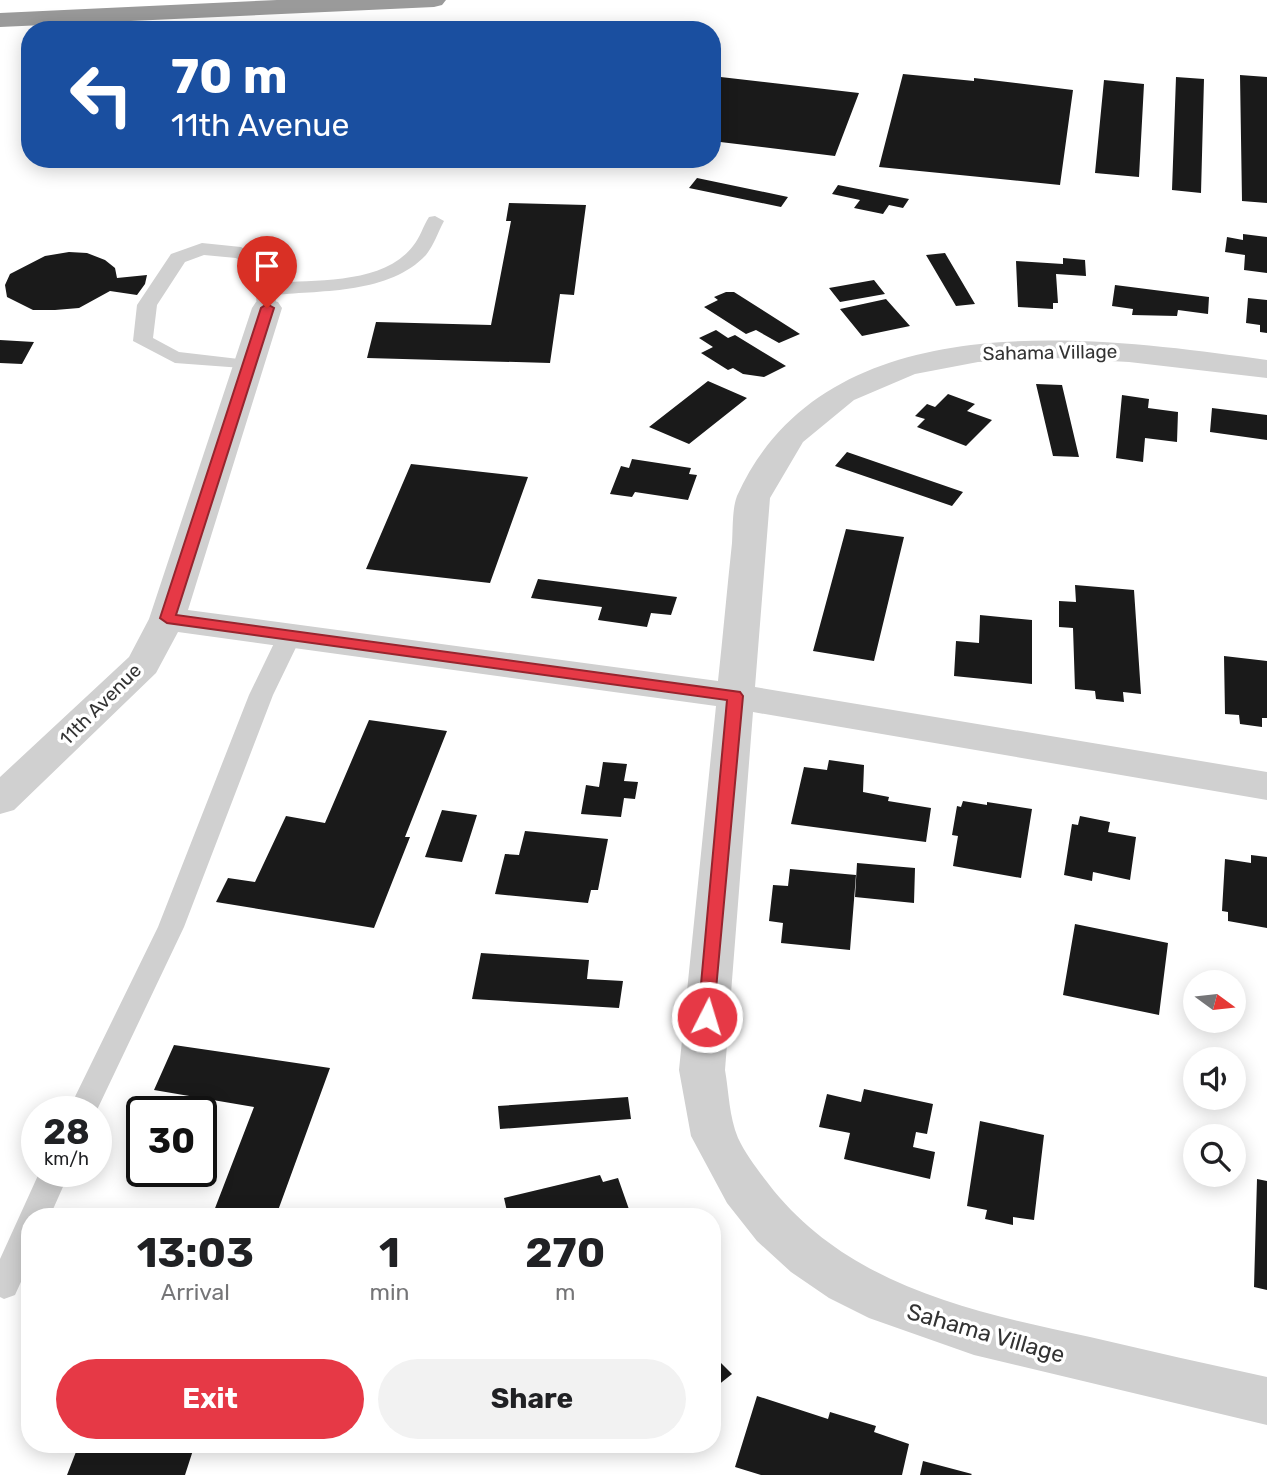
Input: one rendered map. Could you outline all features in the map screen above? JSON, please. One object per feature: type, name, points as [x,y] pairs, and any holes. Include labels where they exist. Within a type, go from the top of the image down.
[{"type":"highway","points":[[0,20],[434,0]]},
{"type":"street","points":[[249,366],[266,299]]},
{"type":"street","name":"Sahama Village","points":[[1267,369],[1162,354],[1036,349],[956,356],[916,364],[851,390],[799,427],[780,448],[764,472],[753,498],[702,1070],[709,1120],[731,1170],[763,1217],[808,1259],[864,1294],[928,1320],[1267,1401]]},
{"type":"street","name":"11th Avenue","points":[[2,796],[143,664],[167,618],[249,366]]},
{"type":"street","points":[[167,618],[735,696],[1267,786]]},
{"type":"lane","points":[[249,366],[175,357],[143,341],[147,305],[178,258],[202,249],[241,253],[263,269],[266,299],[385,274],[420,249],[435,221]]},
{"type":"lane","points":[[89,1096],[171,927],[261,695],[290,635]]},
{"type":"lane","points":[[39,1208],[48,1187]]},
{"type":"lane","points":[[4,1285],[21,1247]]},
{"type":"building","points":[[903,74],[974,81],[974,78],[1073,90],[1060,185],[879,167]]},
{"type":"building","points":[[1240,75],[1267,77],[1267,203],[1242,201]]},
{"type":"building","points":[[721,77],[859,93],[835,156],[721,142]]},
{"type":"building","points":[[1176,77],[1204,79],[1201,193],[1172,190]]},
{"type":"building","points":[[1104,80],[1144,84],[1139,177],[1095,173]]},
{"type":"building","points":[[697,178],[788,197],[781,207],[689,188]]},
{"type":"building","points":[[838,185],[909,199],[903,208],[889,205],[883,214],[854,208],[860,200],[832,194]]},
{"type":"building","points":[[509,203],[586,205],[574,295],[560,294],[550,363],[367,358],[376,322],[491,325],[511,221],[506,221]]},
{"type":"building","points":[[1243,234],[1267,237],[1267,273],[1244,270],[1245,255],[1225,252],[1227,237],[1243,240]]},
{"type":"building","points":[[69,252],[87,253],[105,260],[115,268],[117,278],[147,275],[145,284],[137,295],[110,291],[79,308],[33,310],[7,297],[5,285],[10,274],[45,256]]},
{"type":"building","points":[[945,253],[975,304],[956,306],[926,255]]},
{"type":"building","points":[[1063,258],[1085,260],[1086,276],[1056,274],[1058,303],[1053,303],[1053,309],[1018,307],[1016,261],[1063,264]]},
{"type":"building","points":[[874,280],[885,294],[840,302],[829,288]]},
{"type":"building","points":[[1115,285],[1209,297],[1208,314],[1178,310],[1177,316],[1132,315],[1133,309],[1112,306]]},
{"type":"building","points":[[734,292],[800,334],[779,343],[756,330],[746,334],[704,307],[718,300],[714,297]]},
{"type":"building","points":[[1248,298],[1267,300],[1267,333],[1260,332],[1260,325],[1246,323]]},
{"type":"building","points":[[886,299],[910,326],[862,336],[840,309]]},
{"type":"building","points":[[716,330],[728,338],[735,335],[786,366],[764,377],[743,374],[733,368],[728,370],[701,353],[713,347],[699,338]]},
{"type":"building","points":[[0,340],[34,342],[22,364],[0,363]]},
{"type":"building","points":[[708,381],[747,398],[689,444],[649,427]]},
{"type":"building","points":[[1036,384],[1062,385],[1079,457],[1053,456]]},
{"type":"building","points":[[948,394],[975,404],[967,411],[992,420],[966,446],[917,427],[925,419],[915,416],[927,404],[935,407]]},
{"type":"building","points":[[1122,395],[1149,399],[1148,408],[1178,412],[1177,442],[1145,438],[1143,462],[1116,458]]},
{"type":"building","points":[[1212,408],[1267,415],[1267,440],[1210,432]]},
{"type":"building","points":[[847,452],[963,492],[952,506],[835,466]]},
{"type":"building","points":[[632,459],[691,468],[689,474],[697,475],[688,500],[635,492],[632,497],[610,494],[621,466],[629,468]]},
{"type":"building","points":[[411,464],[528,477],[490,583],[366,569]]},
{"type":"building","points":[[846,529],[904,537],[874,661],[813,651]]},
{"type":"building","points":[[538,579],[677,597],[671,615],[651,613],[647,627],[598,620],[602,607],[531,598]]},
{"type":"building","points":[[1075,585],[1134,590],[1141,694],[1123,692],[1124,702],[1096,699],[1095,691],[1075,689],[1073,628],[1059,627],[1059,601],[1076,602]]},
{"type":"building","points":[[980,615],[1032,620],[1032,684],[954,676],[956,641],[979,643]]},
{"type":"building","points":[[1224,656],[1267,661],[1267,718],[1262,718],[1262,727],[1240,724],[1239,715],[1225,714]]},
{"type":"building","points":[[369,720],[447,731],[405,837],[410,837],[374,928],[216,902],[228,878],[255,882],[286,816],[325,823]]},
{"type":"building","points":[[829,760],[864,765],[863,792],[889,797],[888,801],[931,808],[926,842],[791,824],[804,767],[827,770]]},
{"type":"building","points":[[603,762],[627,764],[624,781],[638,782],[635,799],[624,798],[621,817],[581,814],[586,785],[599,787]]},
{"type":"building","points":[[963,801],[1032,809],[1021,878],[953,866],[958,836],[952,835],[957,806],[961,807]]},
{"type":"building","points":[[442,810],[477,815],[462,862],[425,857]]},
{"type":"building","points":[[1080,816],[1110,822],[1108,832],[1136,837],[1130,880],[1093,872],[1092,881],[1064,875],[1072,824],[1078,825]]},
{"type":"building","points":[[525,831],[608,839],[598,890],[591,890],[588,903],[495,894],[505,854],[519,855]]},
{"type":"building","points":[[1251,855],[1267,857],[1267,928],[1228,921],[1228,912],[1222,911],[1225,859],[1251,863]]},
{"type":"building","points":[[857,863],[915,868],[914,903],[855,897]]},
{"type":"building","points":[[790,869],[856,875],[850,950],[781,943],[783,923],[769,921],[773,885],[788,886]]},
{"type":"building","points":[[1075,924],[1168,943],[1159,1015],[1063,995]]},
{"type":"building","points":[[481,953],[589,960],[587,979],[623,981],[619,1008],[472,999]]},
{"type":"building","points":[[174,1045],[330,1068],[279,1208],[215,1208],[254,1107],[217,1101],[217,1096],[189,1096],[154,1090]]},
{"type":"building","points":[[864,1089],[933,1104],[927,1134],[916,1132],[913,1147],[935,1152],[930,1179],[844,1159],[850,1133],[819,1127],[827,1094],[861,1102]]},
{"type":"building","points":[[628,1097],[631,1119],[500,1129],[498,1106]]},
{"type":"building","points":[[980,1121],[1044,1135],[1034,1220],[1013,1217],[1013,1225],[985,1219],[987,1210],[967,1206]]},
{"type":"building","points":[[600,1175],[603,1182],[618,1178],[629,1208],[506,1208],[504,1198]]},
{"type":"building","points":[[1257,1179],[1267,1181],[1267,1290],[1254,1287]]},
{"type":"building","points":[[721,1363],[732,1374],[721,1383]]},
{"type":"building","points":[[757,1396],[828,1419],[830,1412],[876,1426],[874,1432],[909,1444],[902,1475],[761,1475],[735,1467]]},
{"type":"building","points":[[76,1453],[192,1453],[185,1475],[67,1475]]},
{"type":"building","points":[[923,1461],[972,1474],[920,1475]]},
{"type":"route","points":[[267,308],[167,618],[735,696],[707,1017]]}]
